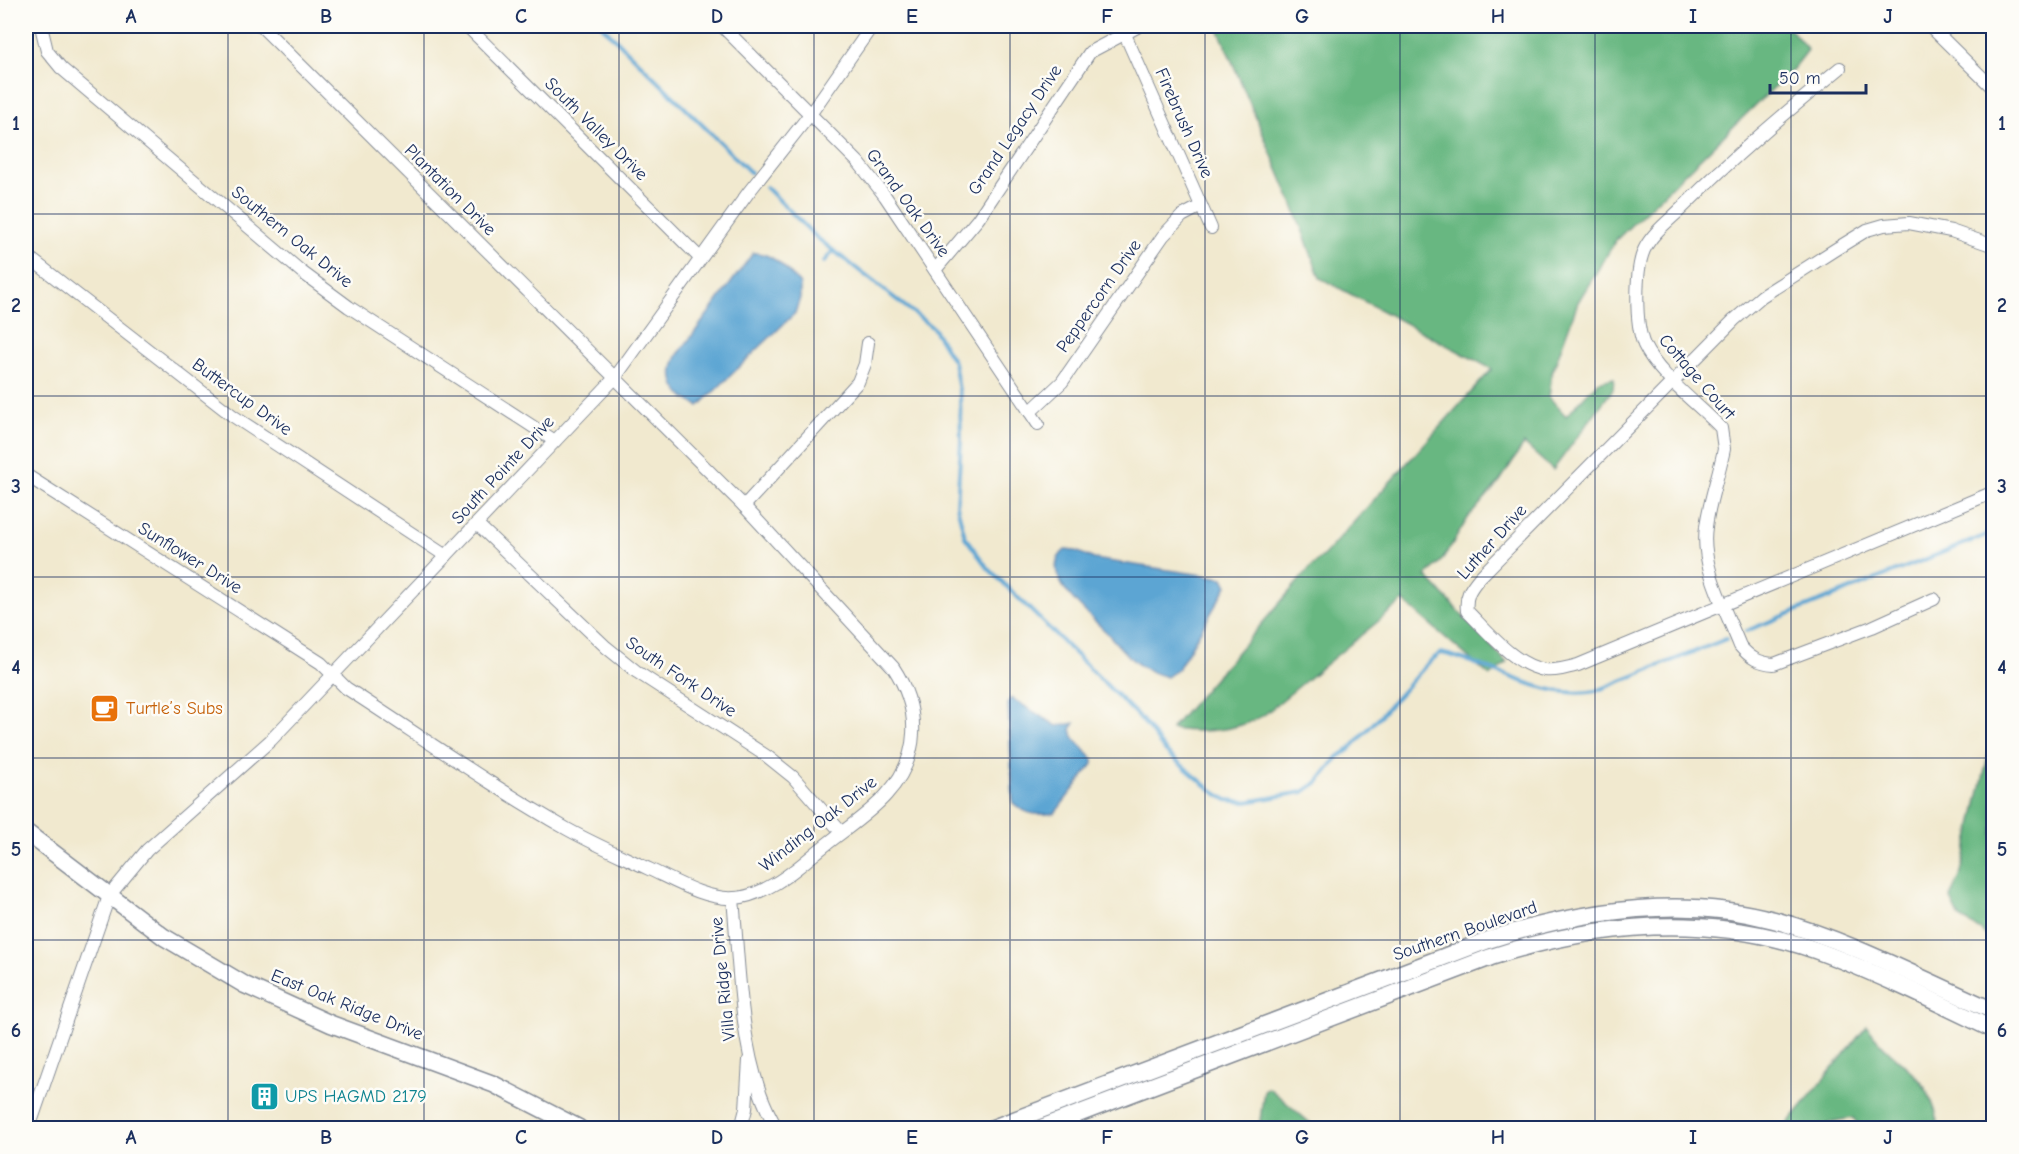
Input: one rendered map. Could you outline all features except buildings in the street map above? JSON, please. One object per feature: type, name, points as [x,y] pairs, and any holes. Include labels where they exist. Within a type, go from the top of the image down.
[{"type":"main road","name":"East Oak Ridge Drive","points":[[26,832],[164,937],[245,985],[331,1024],[493,1084],[579,1128]]},
{"type":"main road","name":"Southern Boulevard","points":[[993,1128],[1491,939],[1564,919],[1633,910],[1691,908],[1773,920],[1876,956],[1994,1011]]},
{"type":"main road","name":"Southern Boulevard","points":[[1041,1128],[1491,957],[1560,936],[1604,930],[1701,926],[1746,932],[1787,941],[1830,956],[1994,1029]]},
{"type":"street","name":"Southern Oak Drive","points":[[41,26],[47,51],[61,68],[303,273],[349,307],[555,441]]},
{"type":"street","name":"Plantation Drive","points":[[261,26],[614,379]]},
{"type":"street","name":"South Valley Drive","points":[[467,26],[700,258]]},
{"type":"street","name":"Grand Oak Drive","points":[[722,26],[859,163],[935,270],[1038,424]]},
{"type":"street","name":"South Pointe Drive","points":[[109,896],[147,850],[271,740],[614,379],[700,258],[811,113],[872,26]]},
{"type":"street","name":"Grand Legacy Drive","points":[[935,270],[978,219],[1090,52],[1139,26]]},
{"type":"street","points":[[1933,29],[1994,89]]},
{"type":"street","name":"Firebrush Drive","points":[[1124,32],[1211,228]]},
{"type":"street","name":"Cottage Court","points":[[1840,68],[1737,153],[1652,238],[1644,250],[1639,285],[1640,332],[1644,346],[1673,381],[1720,428],[1724,438],[1724,450],[1706,526],[1707,560],[1740,646],[1749,657],[1762,663],[1774,664],[1872,627],[1934,600]]},
{"type":"street","name":"Peppercorn Drive","points":[[1030,412],[1062,382],[1163,236],[1182,216],[1201,206]]},
{"type":"street","name":"Luther Drive","points":[[1994,246],[1951,231],[1909,223],[1884,225],[1867,230],[1762,296],[1673,381],[1479,578],[1470,590],[1466,601],[1467,611],[1514,656],[1538,668],[1559,670],[1578,665],[1994,492]]},
{"type":"street","name":"Buttercup Drive","points":[[26,255],[233,416],[446,556]]},
{"type":"street","points":[[744,506],[858,382],[865,364],[868,343]]},
{"type":"street","name":"Winding Oak Drive","points":[[614,379],[744,506],[893,667],[905,686],[910,702],[912,743],[908,762],[900,777],[877,805],[777,883],[754,894],[733,899]]},
{"type":"street","name":"Sunflower Drive","points":[[26,474],[321,663],[332,675]]},
{"type":"street","name":"South Fork Drive","points":[[477,524],[606,647],[637,672],[768,757],[793,777],[841,832]]},
{"type":"street","points":[[332,675],[346,688],[570,831],[682,884],[733,899]]},
{"type":"street","points":[[29,1128],[109,896]]},
{"type":"street","name":"Villa Ridge Drive","points":[[733,899],[750,1056],[763,1104],[777,1128]]},
{"type":"street","name":"Villa Ridge Drive","points":[[741,1128],[746,1109],[750,1056]]},
{"type":"green space","points":[[1217,26],[1777,26],[1792,31],[1808,50],[1794,68],[1616,240],[1578,302],[1552,373],[1549,397],[1566,416],[1598,382],[1614,378],[1613,389],[1553,470],[1524,444],[1500,481],[1468,518],[1443,559],[1426,576],[1507,663],[1490,676],[1403,601],[1264,715],[1230,728],[1196,731],[1171,729],[1309,569],[1492,369],[1320,278],[1293,205]]},
{"type":"green space","points":[[1993,735],[1993,943],[1981,930],[1960,918],[1950,897],[1960,877]]},
{"type":"green space","points":[[1867,1026],[1925,1088],[1938,1121],[1935,1128],[1861,1128],[1853,1118],[1830,1122],[1824,1128],[1784,1128]]},
{"type":"green space","points":[[1269,1088],[1316,1128],[1259,1128],[1264,1091]]},
{"type":"water","points":[[753,253],[774,259],[800,284],[800,298],[795,313],[699,406],[684,397],[675,386],[673,373],[677,356]]},
{"type":"water","points":[[1065,550],[1076,551],[1094,559],[1223,578],[1227,586],[1178,669],[1167,677],[1148,670],[1133,660],[1067,592],[1056,570],[1058,560]]},
{"type":"water","points":[[1011,698],[1057,726],[1075,723],[1071,729],[1073,737],[1093,759],[1093,764],[1055,813],[1032,814],[1013,803],[1008,702]]},
{"type":"waterway","points":[[602,26],[751,173]]},
{"type":"waterway","points":[[766,187],[816,237],[933,328],[954,362],[960,396],[961,441],[957,506],[965,537],[987,567],[1142,720],[1166,752],[1227,800],[1246,802],[1303,792],[1318,782],[1338,757],[1350,749],[1430,661],[1441,653],[1538,686],[1577,693],[1596,691],[1726,639]]},
{"type":"waterway","points":[[824,262],[833,251]]},
{"type":"waterway","points":[[1746,631],[1994,532]]},
{"type":"place","name":"Turtle’s Subs","points":[[105,708]]},
{"type":"place","name":"UPS HAGMD 2179","points":[[264,1096]]}]
